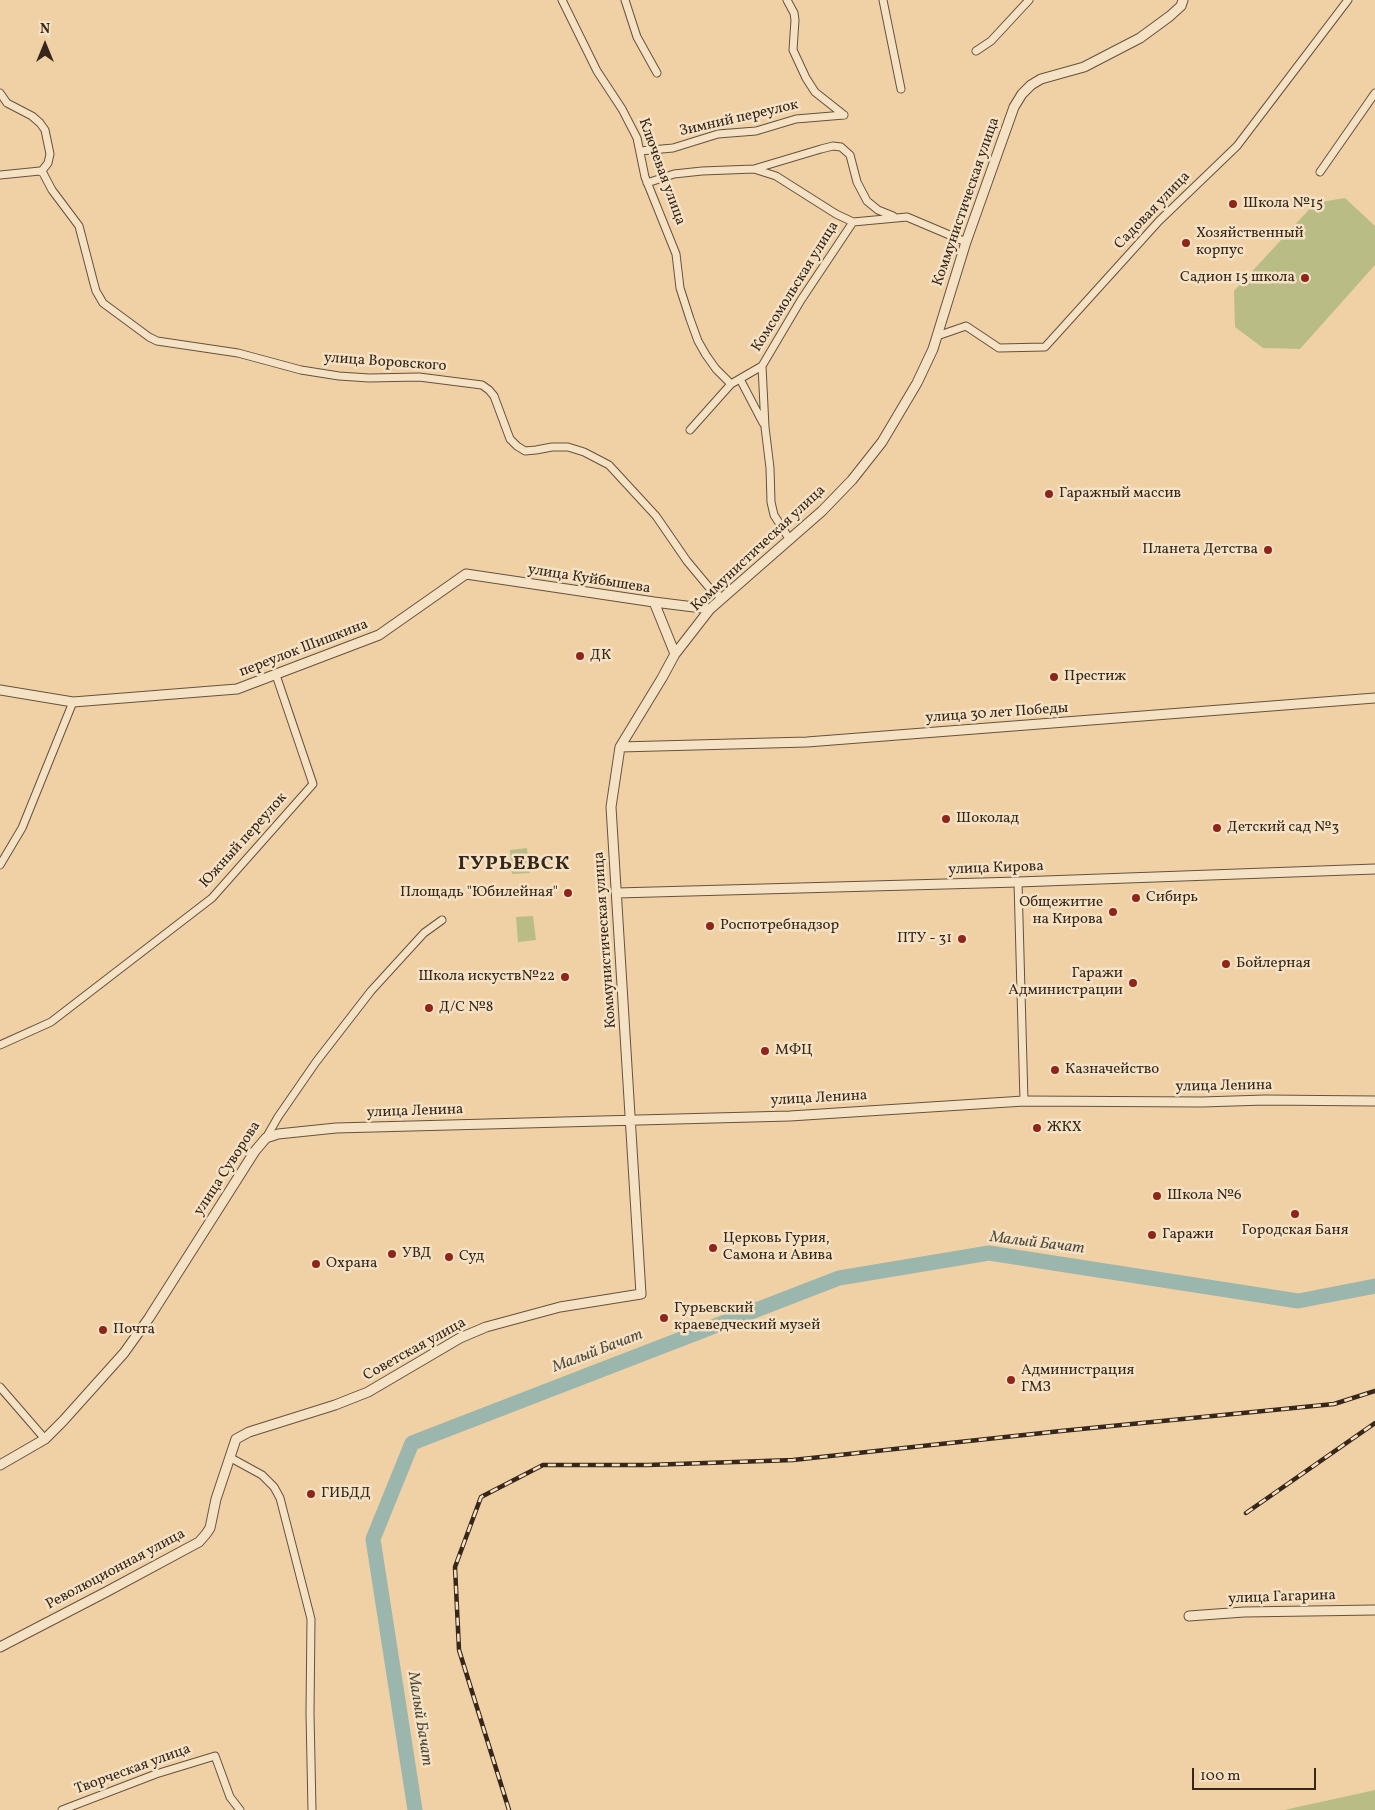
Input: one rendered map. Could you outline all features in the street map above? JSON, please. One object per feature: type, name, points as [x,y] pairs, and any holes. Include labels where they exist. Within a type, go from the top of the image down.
[{"type":"street","name":"Ключевая улица","points":[[562,0],[597,71],[622,109],[637,138],[647,183],[676,254],[682,296],[698,341],[716,369],[731,384]]},
{"type":"street","points":[[625,0],[637,37],[657,73]]},
{"type":"street","name":"Зимний переулок","points":[[640,151],[673,148],[718,134],[756,131],[796,119],[844,115],[815,92],[806,78],[793,50],[796,20],[786,0]]},
{"type":"street","points":[[883,0],[901,89]]},
{"type":"street","points":[[976,52],[991,41],[1029,0]]},
{"type":"street","name":"Коммунистическая улица","points":[[641,1294],[611,807],[620,747],[675,654],[710,609],[822,511],[852,480],[882,442],[917,383],[937,336],[966,242],[1014,107],[1022,94],[1040,79],[1084,67],[1140,38],[1170,16],[1181,6],[1183,0]]},
{"type":"street","name":"Садовая улица","points":[[937,336],[966,326],[999,348],[1045,348],[1159,221],[1237,146],[1348,0]]},
{"type":"street","points":[[0,93],[7,103],[32,116],[40,123],[45,130],[50,154],[48,163],[41,172],[0,174]]},
{"type":"street","points":[[1320,172],[1375,93]]},
{"type":"street","points":[[647,183],[674,174],[754,169],[821,149],[833,146],[841,147],[850,155],[857,182],[867,201],[878,210],[896,217]]},
{"type":"street","points":[[754,169],[776,176],[836,214],[853,222],[896,217],[914,218],[966,242]]},
{"type":"street","name":"улица Воровского","points":[[41,172],[79,226],[96,291],[103,302],[141,332],[157,341],[238,353],[301,370],[339,376],[369,378],[418,377],[482,385],[494,396],[510,440],[517,446],[525,451],[568,447],[584,452],[609,465],[656,516],[687,561],[712,590],[723,598]]},
{"type":"street","name":"Комсомольская улица","points":[[690,430],[731,384],[762,366],[800,300],[853,222]]},
{"type":"street","name":"Комсомольская улица","points":[[762,366],[772,509],[790,540]]},
{"type":"street","name":"Комсомольская улица","points":[[740,379],[765,427]]},
{"type":"street","name":"улица Куйбышева","points":[[466,574],[654,602],[675,654]]},
{"type":"street","name":"переулок Шишкина","points":[[0,690],[73,702],[237,689],[379,635],[466,574]]},
{"type":"street","points":[[654,602],[710,609]]},
{"type":"street","name":"Южный переулок","points":[[0,1045],[51,1022],[212,898],[312,784],[276,674]]},
{"type":"street","name":"улица 30 лет Победы","points":[[620,747],[807,742],[1375,698]]},
{"type":"street","points":[[0,865],[22,828],[73,702]]},
{"type":"street","name":"улица Кирова","points":[[617,893],[1018,882],[1375,869]]},
{"type":"street","points":[[1018,882],[1024,1102]]},
{"type":"street","name":"улица Суворова","points":[[0,1465],[45,1439],[124,1353],[250,1158],[266,1138],[278,1117],[316,1062],[371,991],[424,933],[442,920]]},
{"type":"street","name":"улица Ленина","points":[[266,1138],[291,1132],[336,1128],[790,1116],[1024,1102],[1375,1101]]},
{"type":"street","name":"Советская улица","points":[[236,1439],[249,1432],[335,1405],[368,1392],[460,1338],[486,1327],[560,1307],[641,1294]]},
{"type":"street","points":[[0,1387],[45,1439]]},
{"type":"street","name":"Революционная улица","points":[[0,1646],[199,1542],[210,1528],[216,1499],[236,1439]]},
{"type":"street","points":[[231,1458],[262,1475],[274,1486],[280,1498],[311,1619],[312,1810]]},
{"type":"street","name":"улица Гагарина","points":[[1190,1616],[1244,1612],[1375,1610]]},
{"type":"street","name":"Творческая улица","points":[[62,1810],[156,1774],[214,1756],[230,1797],[240,1810]]},
{"type":"green space","name":"Садион 15 школа","points":[[1345,198],[1375,226],[1375,265],[1300,349],[1263,348],[1235,327],[1234,291],[1315,203]]},
{"type":"green space","points":[[527,848],[530,873],[512,874],[510,850]]},
{"type":"green space","points":[[533,916],[536,940],[518,942],[516,917]]},
{"type":"green space","points":[[1375,1790],[1375,1810],[1284,1810]]},
{"type":"waterway","name":"Малый Бачат","points":[[415,1810],[373,1539],[412,1443],[839,1278],[989,1253],[1298,1301],[1375,1286]]},
{"type":"railway","points":[[509,1810],[459,1650],[455,1567],[481,1497],[543,1465],[648,1465],[793,1460],[1334,1404],[1375,1391]]},
{"type":"railway","points":[[1246,1513],[1375,1423]]},
{"type":"place","name":"Школа №15","points":[[1233,204]]},
{"type":"place","name":"Хозяйственный корпус","points":[[1186,243]]},
{"type":"place","name":"Садион 15 школа","points":[[1305,278]]},
{"type":"place","name":"Гаражный массив","points":[[1049,494]]},
{"type":"place","name":"Планета Детства","points":[[1268,550]]},
{"type":"place","name":"ДК","points":[[580,656]]},
{"type":"place","name":"Престиж","points":[[1054,677]]},
{"type":"place","name":"Шоколад","points":[[946,819]]},
{"type":"place","name":"Детский сад №3","points":[[1217,828]]},
{"type":"place","name":"Площадь \"Юбилейная\"","points":[[568,893]]},
{"type":"place","name":"Сибирь","points":[[1136,898]]},
{"type":"place","name":"Общежитие на Кирова","points":[[1113,912]]},
{"type":"place","name":"Роспотребнадзор","points":[[710,926]]},
{"type":"place","name":"ПТУ - 31","points":[[962,939]]},
{"type":"place","name":"Бойлерная","points":[[1226,964]]},
{"type":"place","name":"Школа искуств№22","points":[[565,977]]},
{"type":"place","name":"Гаражи Администрации","points":[[1133,983]]},
{"type":"place","name":"Д/С №8","points":[[429,1008]]},
{"type":"place","name":"МФЦ","points":[[765,1051]]},
{"type":"place","name":"Казначейство","points":[[1055,1070]]},
{"type":"place","name":"ЖКХ","points":[[1037,1128]]},
{"type":"place","name":"Школа №6","points":[[1157,1196]]},
{"type":"place","name":"Городская Баня","points":[[1295,1214]]},
{"type":"place","name":"Гаражи","points":[[1152,1235]]},
{"type":"place","name":"Церковь Гурия, Самона и Авива","points":[[713,1248]]},
{"type":"place","name":"УВД","points":[[392,1254]]},
{"type":"place","name":"Суд","points":[[449,1257]]},
{"type":"place","name":"Охрана","points":[[316,1264]]},
{"type":"place","name":"Гурьевский краеведческий музей","points":[[664,1318]]},
{"type":"place","name":"Почта","points":[[103,1330]]},
{"type":"place","name":"Администрация ГМЗ","points":[[1011,1380]]},
{"type":"place","name":"ГИБДД","points":[[311,1494]]},
{"type":"district","name":"ГУРЬЕВСК","points":[[514,865]]}]
